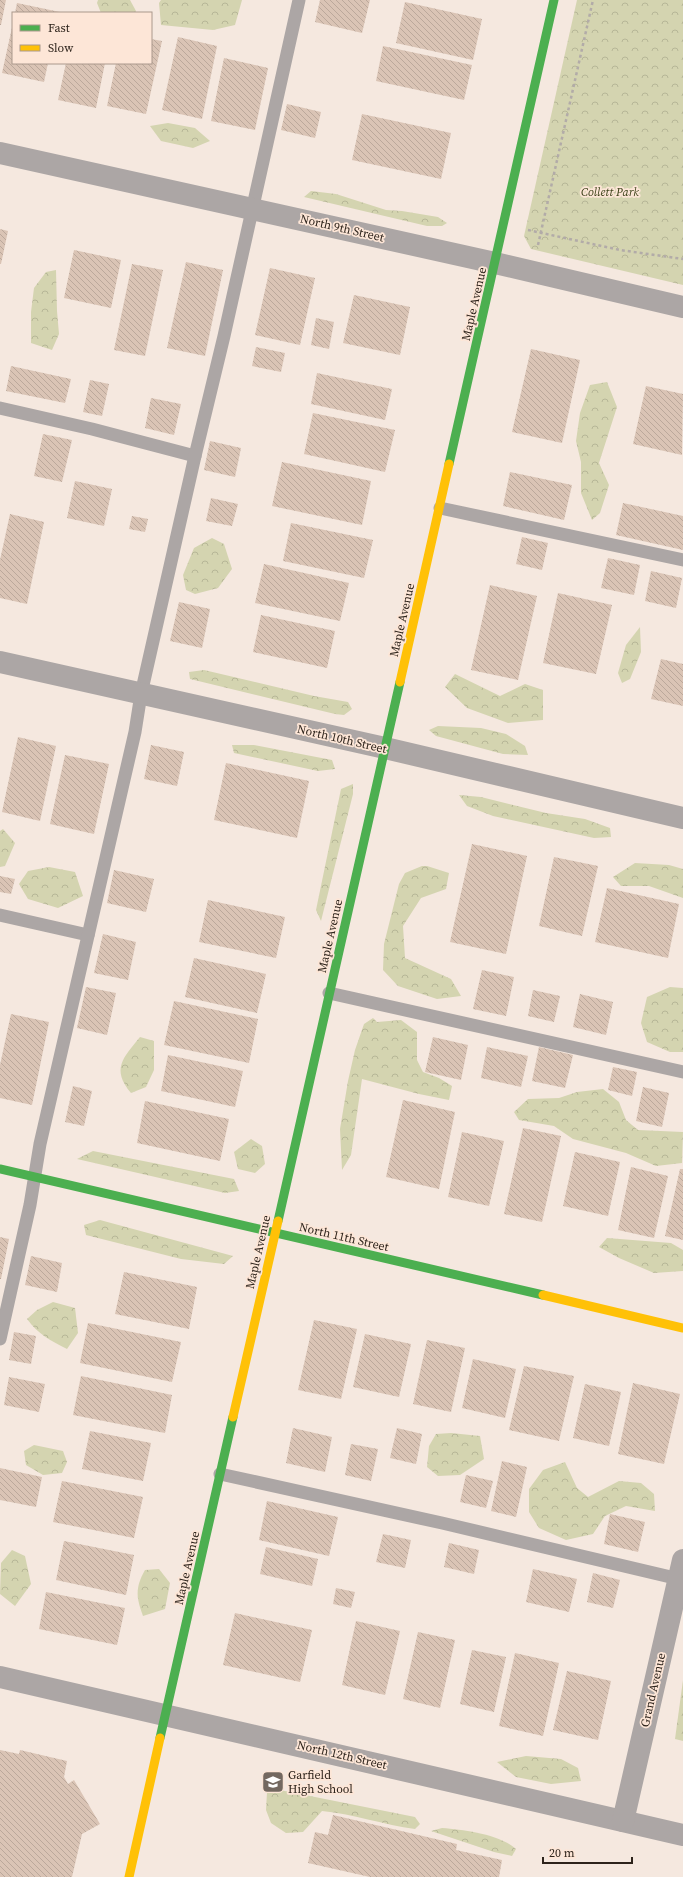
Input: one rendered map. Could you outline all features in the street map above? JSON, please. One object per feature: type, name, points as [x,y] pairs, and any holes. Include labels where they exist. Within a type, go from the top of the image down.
[{"type":"main road","name":"Maple Avenue","points":[[129,1877],[554,0]]},
{"type":"main road","name":"North 11th Street","points":[[0,1169],[683,1328]]},
{"type":"street","name":"North 9th Street","points":[[0,153],[683,306]]},
{"type":"street","name":"North 10th Street","points":[[0,662],[385,748],[683,818]]},
{"type":"street","name":"Grand Avenue","points":[[623,1821],[682,1573]]},
{"type":"street","name":"North 12th Street","points":[[0,1677],[683,1835]]},
{"type":"lane","points":[[0,1339],[17,1267],[40,1144],[135,732],[141,694],[253,209],[299,0]]},
{"type":"lane","points":[[0,408],[92,429],[195,456]]},
{"type":"lane","points":[[440,508],[683,560]]},
{"type":"lane","points":[[0,915],[88,935]]},
{"type":"lane","points":[[329,993],[683,1072]]},
{"type":"lane","points":[[220,1474],[682,1573]]},
{"type":"path","points":[[531,271],[593,0]]},
{"type":"path","points":[[504,224],[620,250],[683,259]]},
{"type":"green space","points":[[98,0],[130,0],[136,11],[101,12],[97,3]]},
{"type":"green space","points":[[161,0],[242,0],[235,25],[213,30],[161,25],[159,3]]},
{"type":"green space","name":"Collett Park","points":[[577,0],[683,0],[683,285],[531,249],[524,236]]},
{"type":"green space","points":[[168,123],[195,128],[210,141],[193,148],[161,141],[150,126]]},
{"type":"green space","points":[[311,191],[336,194],[386,210],[438,217],[447,223],[442,226],[427,226],[304,197]]},
{"type":"green space","points":[[56,270],[59,334],[52,350],[31,343],[31,312],[34,288],[46,272]]},
{"type":"green space","points":[[607,382],[617,407],[599,463],[609,485],[600,513],[592,520],[581,493],[581,462],[576,441],[580,413],[590,385]]},
{"type":"green space","points":[[212,538],[224,544],[232,569],[218,588],[195,594],[186,590],[183,575],[194,548]]},
{"type":"green space","points":[[640,627],[641,652],[630,679],[622,683],[618,673],[626,645]]},
{"type":"green space","points":[[204,670],[314,696],[348,702],[352,709],[344,715],[335,714],[190,679],[189,672]]},
{"type":"green space","points":[[455,674],[500,696],[525,684],[543,690],[543,720],[508,723],[467,708],[445,687]]},
{"type":"green space","points":[[438,726],[481,728],[506,734],[525,746],[528,755],[503,754],[436,736],[429,730]]},
{"type":"green space","points":[[232,745],[254,745],[332,760],[335,769],[318,771],[234,753]]},
{"type":"green space","points":[[353,784],[353,794],[321,921],[316,910],[341,789]]},
{"type":"green space","points":[[459,795],[481,797],[546,813],[585,819],[610,828],[611,837],[594,838],[493,816],[467,806]]},
{"type":"green space","points":[[3,829],[15,843],[5,866],[0,867],[0,831]]},
{"type":"green space","points":[[635,863],[669,865],[683,869],[683,898],[649,886],[621,886],[613,877]]},
{"type":"green space","points":[[422,866],[427,866],[449,873],[446,889],[421,898],[403,926],[405,958],[451,979],[461,996],[437,999],[398,986],[383,970],[384,944],[399,884],[405,873]]},
{"type":"green space","points":[[49,867],[75,872],[83,896],[58,908],[28,899],[19,884],[28,871]]},
{"type":"green space","points":[[670,987],[683,988],[683,1052],[670,1052],[647,1042],[641,1023],[647,997]]},
{"type":"green space","points":[[373,1018],[377,1022],[401,1020],[417,1032],[417,1060],[423,1072],[439,1078],[452,1086],[449,1100],[419,1094],[362,1079],[351,1155],[342,1170],[340,1129],[348,1081],[355,1050],[364,1024]]},
{"type":"green space","points":[[140,1037],[154,1041],[154,1070],[146,1087],[131,1093],[125,1085],[121,1070],[124,1058]]},
{"type":"green space","points":[[603,1089],[619,1102],[626,1120],[638,1130],[683,1132],[682,1163],[656,1166],[626,1153],[573,1139],[554,1126],[519,1120],[514,1112],[528,1099],[559,1098],[577,1092]]},
{"type":"green space","points":[[251,1139],[262,1146],[265,1164],[255,1173],[238,1169],[234,1152]]},
{"type":"green space","points":[[93,1151],[234,1179],[239,1191],[225,1193],[77,1159]]},
{"type":"green space","points":[[100,1220],[233,1256],[224,1264],[181,1259],[86,1235],[84,1225]]},
{"type":"green space","points":[[607,1238],[671,1243],[683,1250],[683,1271],[654,1273],[619,1258],[599,1247]]},
{"type":"green space","points":[[53,1302],[75,1308],[78,1333],[67,1349],[45,1337],[27,1319],[37,1310]]},
{"type":"green space","points":[[451,1433],[480,1436],[484,1459],[460,1475],[438,1476],[427,1467],[429,1446],[436,1434]]},
{"type":"green space","points":[[34,1445],[63,1451],[67,1462],[62,1473],[43,1475],[26,1465],[24,1451]]},
{"type":"green space","points":[[565,1462],[577,1488],[588,1497],[619,1481],[641,1483],[654,1494],[655,1511],[626,1506],[605,1516],[593,1534],[566,1540],[539,1528],[529,1512],[529,1489],[543,1470]]},
{"type":"green space","points":[[12,1550],[25,1556],[31,1584],[15,1606],[0,1594],[1,1563]]},
{"type":"green space","points":[[159,1569],[170,1583],[165,1609],[143,1616],[138,1598],[139,1582],[145,1570]]},
{"type":"green space","points":[[683,1680],[683,1741],[675,1739]]},
{"type":"green space","points":[[526,1756],[561,1759],[578,1768],[581,1781],[551,1784],[516,1777],[497,1762]]},
{"type":"green space","points":[[275,1789],[415,1817],[420,1824],[415,1829],[322,1811],[303,1832],[286,1833],[271,1823],[266,1810],[267,1792]]},
{"type":"green space","points":[[442,1828],[491,1836],[509,1844],[516,1849],[512,1856],[494,1852],[431,1831]]},
{"type":"building","points":[[0,0],[6,0],[1,25],[0,25]]},
{"type":"building","points":[[320,0],[370,0],[362,33],[315,22]]},
{"type":"building","points":[[405,2],[482,19],[473,60],[396,43]]},
{"type":"building","points":[[17,3],[60,12],[15,12]]},
{"type":"building","points":[[12,28],[12,64],[48,64],[44,82],[2,73]]},
{"type":"building","points":[[178,37],[217,46],[202,119],[162,110]]},
{"type":"building","points":[[152,39],[162,41],[146,114],[107,106],[116,64],[152,64]]},
{"type":"building","points":[[383,46],[472,65],[464,100],[376,81]]},
{"type":"building","points":[[224,58],[268,68],[255,130],[211,121]]},
{"type":"building","points":[[66,64],[105,64],[96,108],[58,100]]},
{"type":"building","points":[[287,104],[321,112],[315,138],[281,130]]},
{"type":"building","points":[[362,114],[451,133],[441,179],[352,160]]},
{"type":"building","points":[[0,229],[8,231],[1,264],[0,264]]},
{"type":"building","points":[[74,250],[121,260],[111,308],[64,298]]},
{"type":"building","points":[[186,262],[223,270],[205,356],[167,348]]},
{"type":"building","points":[[132,264],[163,270],[145,356],[114,350]]},
{"type":"building","points":[[270,268],[315,278],[300,345],[255,335]]},
{"type":"building","points":[[354,295],[410,307],[400,355],[343,343]]},
{"type":"building","points":[[316,318],[334,322],[329,349],[311,345]]},
{"type":"building","points":[[256,347],[285,353],[281,372],[252,366]]},
{"type":"building","points":[[531,349],[580,360],[562,443],[512,432]]},
{"type":"building","points":[[11,366],[71,379],[65,403],[6,391]]},
{"type":"building","points":[[317,373],[392,389],[385,420],[311,404]]},
{"type":"building","points":[[90,380],[109,384],[102,416],[83,412]]},
{"type":"building","points":[[646,386],[683,394],[682,455],[633,444]]},
{"type":"building","points":[[151,398],[181,404],[174,435],[145,428]]},
{"type":"building","points":[[313,413],[395,430],[385,472],[304,454]]},
{"type":"building","points":[[43,434],[72,440],[62,482],[34,476]]},
{"type":"building","points":[[210,441],[241,448],[235,477],[204,470]]},
{"type":"building","points":[[282,462],[371,481],[362,525],[272,506]]},
{"type":"building","points":[[510,472],[572,485],[564,520],[503,506]]},
{"type":"building","points":[[75,481],[112,489],[104,526],[67,518]]},
{"type":"building","points":[[211,498],[238,504],[232,526],[206,521]]},
{"type":"building","points":[[623,503],[683,516],[683,550],[616,535]]},
{"type":"building","points":[[10,514],[44,522],[27,604],[0,598],[0,560]]},
{"type":"building","points":[[132,516],[148,519],[145,532],[129,529]]},
{"type":"building","points":[[291,523],[373,540],[364,578],[283,561]]},
{"type":"building","points":[[522,537],[548,543],[542,570],[516,564]]},
{"type":"building","points":[[608,558],[640,565],[634,595],[601,588]]},
{"type":"building","points":[[264,564],[349,583],[340,621],[255,603]]},
{"type":"building","points":[[651,571],[682,578],[676,608],[645,601]]},
{"type":"building","points":[[490,585],[537,596],[518,680],[471,670]]},
{"type":"building","points":[[558,593],[612,605],[596,674],[543,663]]},
{"type":"building","points":[[179,602],[210,609],[202,648],[170,641]]},
{"type":"building","points":[[261,615],[335,631],[327,668],[253,652]]},
{"type":"building","points":[[661,659],[683,664],[683,706],[651,699]]},
{"type":"building","points":[[18,737],[56,746],[40,821],[2,812]]},
{"type":"building","points":[[151,745],[184,752],[177,786],[144,779]]},
{"type":"building","points":[[65,755],[109,764],[94,834],[50,824]]},
{"type":"building","points":[[226,763],[309,781],[297,838],[214,820]]},
{"type":"building","points":[[472,844],[527,856],[506,954],[450,942]]},
{"type":"building","points":[[554,857],[598,866],[582,936],[539,926]]},
{"type":"building","points":[[114,870],[154,879],[146,912],[107,903]]},
{"type":"building","points":[[0,876],[15,879],[11,894],[0,892]]},
{"type":"building","points":[[607,888],[679,904],[668,958],[595,942]]},
{"type":"building","points":[[208,900],[285,917],[276,958],[199,942]]},
{"type":"building","points":[[103,934],[136,942],[128,980],[94,973]]},
{"type":"building","points":[[194,958],[266,974],[257,1013],[185,997]]},
{"type":"building","points":[[482,970],[514,977],[506,1016],[473,1009]]},
{"type":"building","points":[[86,987],[116,993],[107,1035],[77,1028]]},
{"type":"building","points":[[533,990],[560,996],[554,1022],[528,1016]]},
{"type":"building","points":[[580,994],[613,1002],[606,1035],[573,1027]]},
{"type":"building","points":[[174,1001],[258,1019],[249,1063],[164,1045]]},
{"type":"building","points":[[11,1014],[49,1022],[32,1105],[0,1098],[0,1065]]},
{"type":"building","points":[[433,1037],[468,1045],[461,1080],[425,1072]]},
{"type":"building","points":[[487,1047],[528,1056],[521,1087],[481,1078]]},
{"type":"building","points":[[539,1047],[573,1055],[565,1088],[532,1081]]},
{"type":"building","points":[[168,1055],[243,1071],[235,1107],[161,1091]]},
{"type":"building","points":[[613,1067],[637,1072],[632,1096],[608,1090]]},
{"type":"building","points":[[73,1086],[92,1091],[84,1126],[65,1122]]},
{"type":"building","points":[[643,1087],[669,1093],[662,1127],[636,1121]]},
{"type":"building","points":[[403,1100],[455,1112],[439,1189],[386,1177]]},
{"type":"building","points":[[145,1101],[229,1119],[220,1161],[137,1143]]},
{"type":"building","points":[[523,1128],[561,1136],[542,1222],[504,1214]]},
{"type":"building","points":[[462,1132],[504,1141],[489,1206],[448,1197]]},
{"type":"building","points":[[575,1152],[620,1162],[608,1216],[563,1206]]},
{"type":"building","points":[[631,1167],[668,1176],[654,1238],[618,1230]]},
{"type":"building","points":[[680,1169],[683,1169],[683,1240],[665,1236]]},
{"type":"building","points":[[0,1237],[9,1239],[1,1279],[0,1279]]},
{"type":"building","points":[[31,1256],[62,1263],[57,1292],[25,1285]]},
{"type":"building","points":[[124,1272],[197,1287],[189,1329],[115,1314]]},
{"type":"building","points":[[314,1320],[357,1329],[341,1399],[298,1390]]},
{"type":"building","points":[[88,1323],[181,1342],[172,1382],[80,1363]]},
{"type":"building","points":[[14,1332],[36,1336],[31,1364],[9,1360]]},
{"type":"building","points":[[365,1334],[411,1344],[399,1397],[353,1387]]},
{"type":"building","points":[[427,1340],[465,1348],[451,1412],[413,1404]]},
{"type":"building","points":[[473,1359],[516,1369],[505,1418],[462,1408]]},
{"type":"building","points":[[524,1366],[574,1376],[559,1441],[509,1430]]},
{"type":"building","points":[[81,1376],[172,1395],[165,1433],[73,1415]]},
{"type":"building","points":[[9,1377],[45,1384],[39,1412],[4,1405]]},
{"type":"building","points":[[633,1383],[680,1394],[664,1464],[618,1454]]},
{"type":"building","points":[[585,1384],[621,1392],[609,1446],[573,1438]]},
{"type":"building","points":[[293,1428],[332,1437],[325,1472],[286,1463]]},
{"type":"building","points":[[397,1428],[422,1434],[416,1464],[390,1458]]},
{"type":"building","points":[[90,1431],[151,1443],[143,1481],[82,1469]]},
{"type":"building","points":[[351,1444],[378,1449],[371,1481],[345,1475]]},
{"type":"building","points":[[502,1461],[527,1467],[516,1517],[491,1511]]},
{"type":"building","points":[[0,1468],[42,1477],[36,1507],[0,1500]]},
{"type":"building","points":[[466,1475],[493,1481],[486,1508],[460,1502]]},
{"type":"building","points":[[62,1481],[143,1497],[134,1538],[53,1522]]},
{"type":"building","points":[[267,1501],[338,1517],[329,1556],[259,1540]]},
{"type":"building","points":[[610,1514],[645,1522],[638,1552],[604,1544]]},
{"type":"building","points":[[383,1534],[411,1540],[405,1568],[376,1562]]},
{"type":"building","points":[[64,1541],[134,1555],[126,1595],[56,1580]]},
{"type":"building","points":[[449,1543],[479,1550],[474,1574],[444,1567]]},
{"type":"building","points":[[266,1547],[318,1559],[312,1586],[260,1574]]},
{"type":"building","points":[[533,1569],[577,1579],[569,1612],[526,1602]]},
{"type":"building","points":[[593,1573],[620,1580],[613,1608],[587,1602]]},
{"type":"building","points":[[336,1588],[355,1592],[351,1608],[333,1604]]},
{"type":"building","points":[[46,1592],[125,1608],[117,1645],[39,1629]]},
{"type":"building","points":[[235,1613],[312,1630],[300,1682],[223,1665]]},
{"type":"building","points":[[356,1621],[400,1631],[385,1695],[342,1685]]},
{"type":"building","points":[[418,1632],[455,1640],[440,1708],[403,1699]]},
{"type":"building","points":[[472,1650],[506,1657],[494,1712],[460,1704]]},
{"type":"building","points":[[515,1653],[559,1663],[543,1736],[499,1726]]},
{"type":"building","points":[[567,1671],[611,1681],[598,1740],[553,1730]]},
{"type":"building","points":[[0,1750],[19,1754],[20,1750],[67,1761],[64,1777],[68,1784],[74,1780],[100,1824],[82,1834],[72,1877],[0,1877]]},
{"type":"building","points":[[333,1815],[457,1844],[456,1850],[502,1860],[499,1877],[370,1877],[308,1863],[315,1832],[328,1835]]},
{"type":"traffic: fast","points":[[449,464],[554,0]]},
{"type":"traffic: fast","points":[[278,1221],[400,682]]},
{"type":"traffic: fast","points":[[0,1169],[543,1295]]},
{"type":"traffic: fast","points":[[160,1738],[233,1417]]},
{"type":"traffic: slow","points":[[400,682],[449,464]]},
{"type":"traffic: slow","points":[[233,1417],[278,1221]]},
{"type":"traffic: slow","points":[[543,1295],[683,1328]]},
{"type":"traffic: slow","points":[[129,1877],[160,1738]]},
{"type":"place","name":"Garfield High School","points":[[273,1782]]}]
